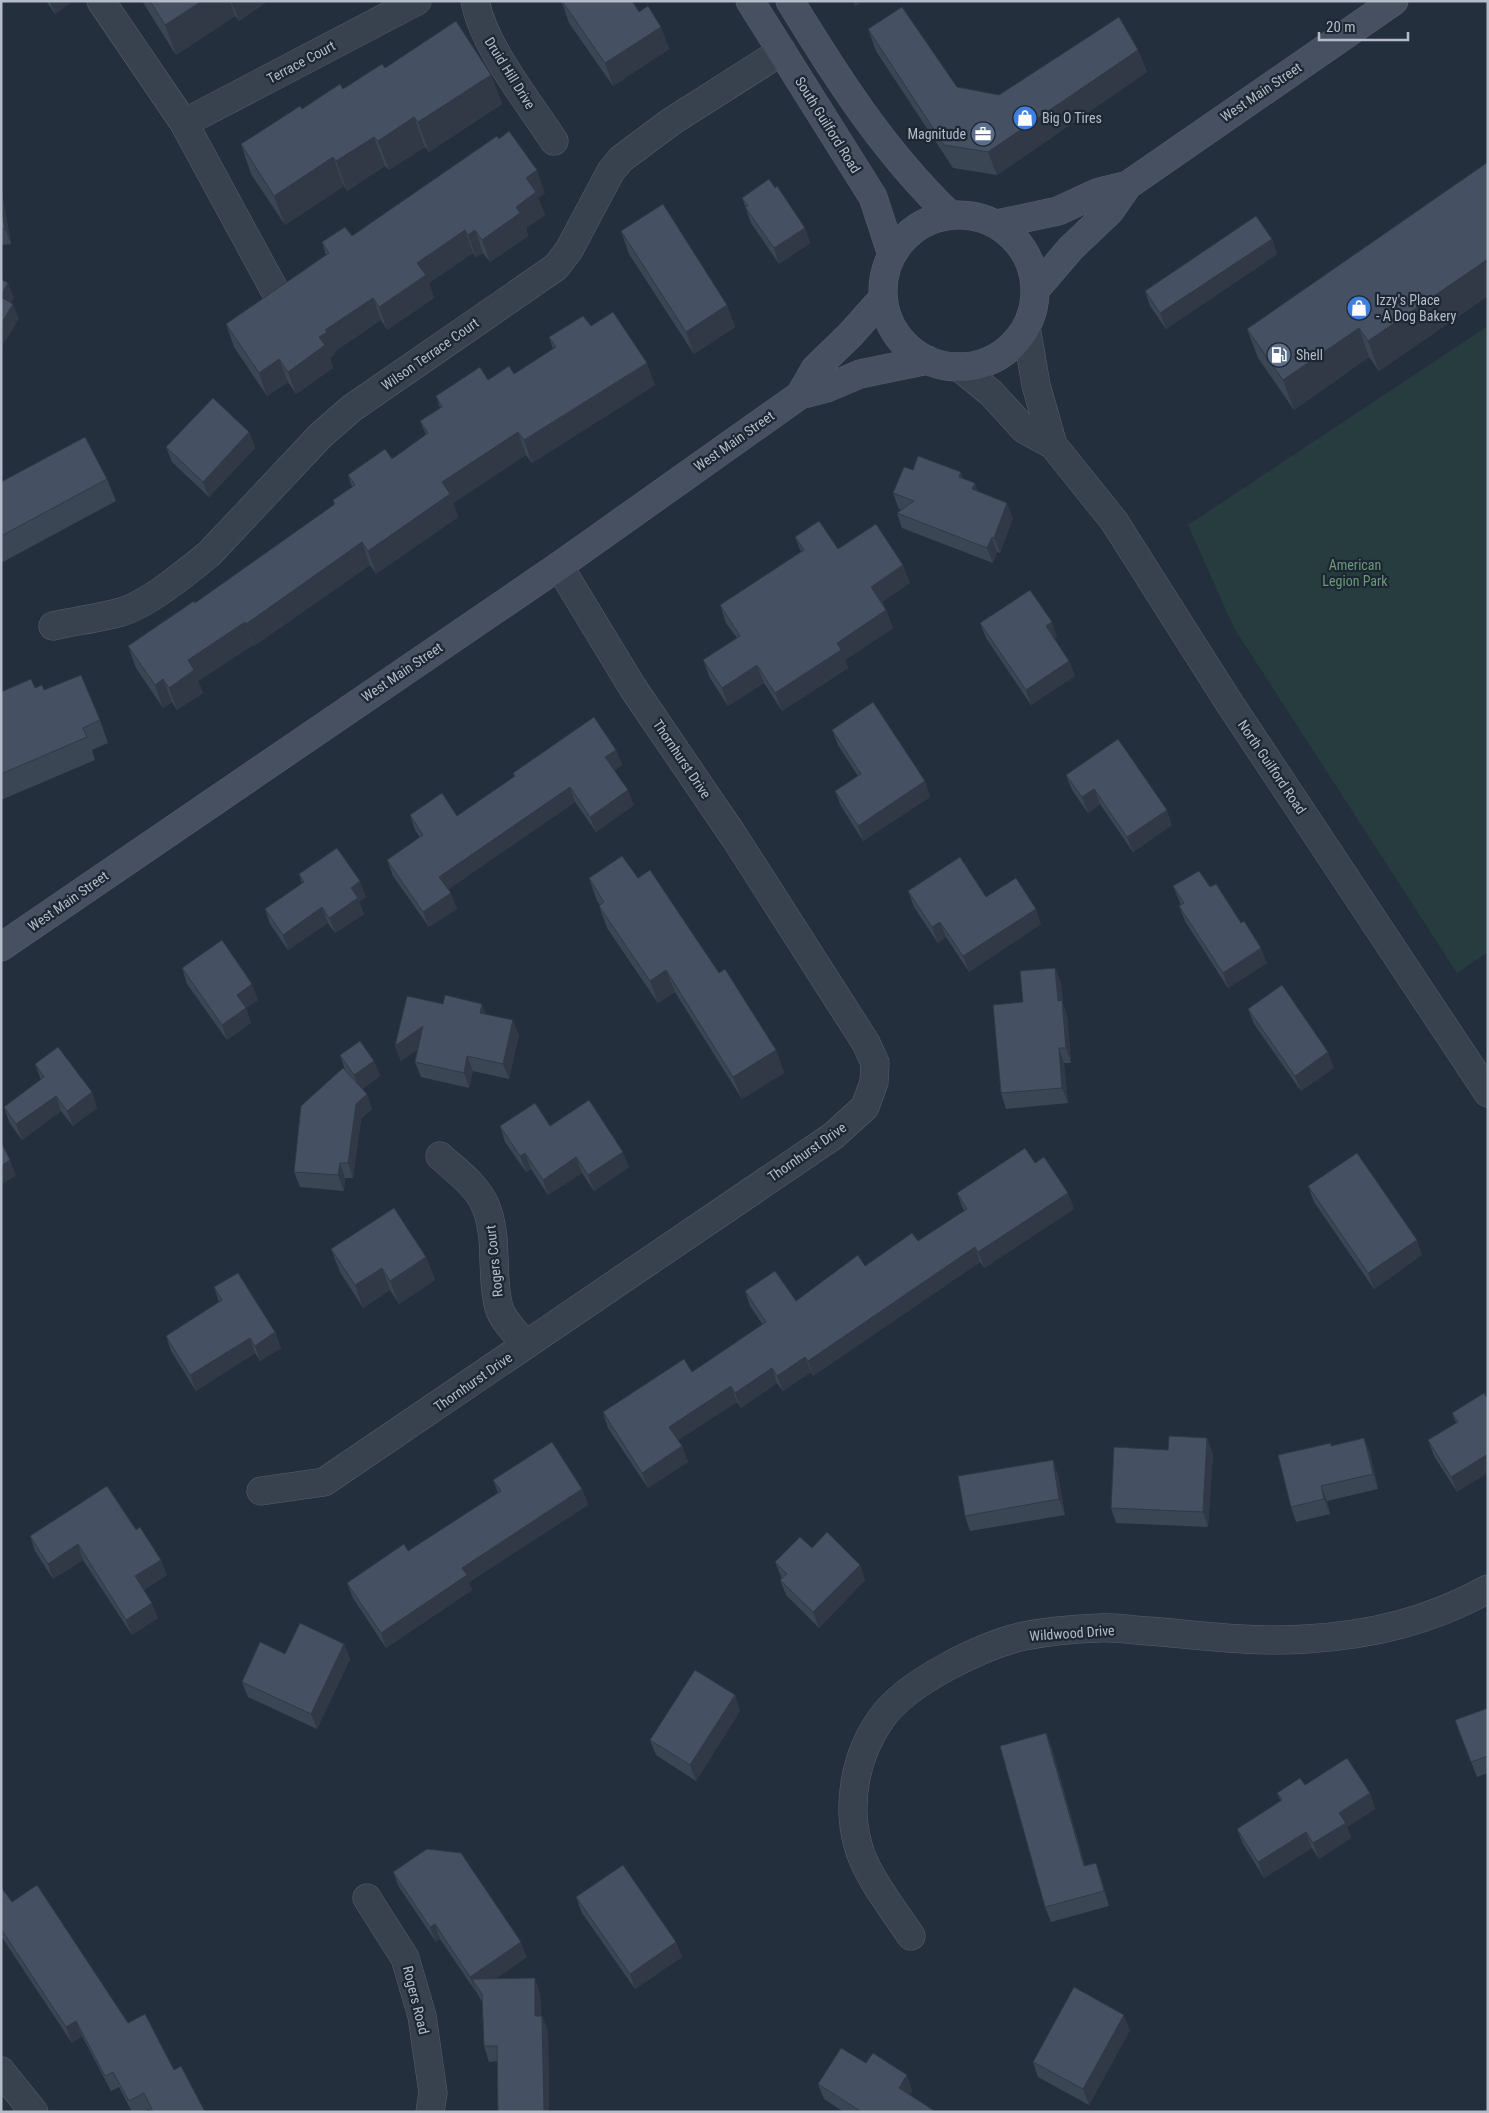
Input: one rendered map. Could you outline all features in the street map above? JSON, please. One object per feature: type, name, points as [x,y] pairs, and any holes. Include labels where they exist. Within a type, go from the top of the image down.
[{"type":"main road","name":"South Guilford Road","points":[[750,1],[873,198],[892,255]]},
{"type":"main road","points":[[790,1],[858,110],[926,192],[950,215]]},
{"type":"main road","name":"West Main Street","points":[[1036,290],[1071,248],[1110,211],[1128,185],[1394,1]]},
{"type":"main road","name":"West Main Street","points":[[997,224],[1058,211],[1099,192],[1128,185]]},
{"type":"main road","points":[[950,215],[974,216],[997,224],[1012,236],[1025,252],[1033,270],[1036,290],[1033,309],[1026,327],[1014,343],[998,356],[979,364],[959,367],[928,360],[911,350],[897,334],[888,317],[884,298],[885,276],[892,255],[907,236],[927,222],[950,215]]},
{"type":"main road","name":"West Main Street","points":[[800,395],[815,369],[852,334],[884,298]]},
{"type":"main road","name":"West Main Street","points":[[1,947],[559,566],[800,395],[827,388],[860,374],[928,360]]},
{"type":"street","points":[[101,1],[184,123],[274,289]]},
{"type":"street","name":"Terrace Court","points":[[184,123],[417,1]]},
{"type":"street","name":"Druid Hill Drive","points":[[475,1],[478,20],[497,54],[554,141]]},
{"type":"street","name":"Wilson Terrace Court","points":[[53,626],[122,612],[137,605],[189,570],[209,554],[320,435],[352,408],[556,267],[570,250],[611,171],[636,146],[782,51]]},
{"type":"street","name":"North Guilford Road","points":[[1026,327],[1036,385],[1053,445]]},
{"type":"street","name":"North Guilford Road","points":[[959,367],[991,393],[1024,429],[1053,445],[1114,521],[1233,710],[1488,1092]]},
{"type":"street","name":"Thornhurst Drive","points":[[261,1491],[324,1482],[850,1122],[865,1107],[874,1082],[875,1063],[861,1035],[735,838],[633,688],[559,566]]},
{"type":"street","name":"Rogers Court","points":[[440,1156],[475,1188],[485,1206],[494,1233],[496,1289],[500,1310],[526,1345]]},
{"type":"street","name":"Wildwood Drive","points":[[911,1936],[866,1865],[858,1846],[853,1811],[855,1780],[864,1750],[882,1717],[920,1684],[956,1663],[992,1646],[1024,1636],[1102,1628],[1263,1639],[1339,1637],[1415,1622],[1488,1589]]},
{"type":"street","name":"Rogers Road","points":[[367,1898],[405,1958],[422,2016],[433,2093],[430,2112]]},
{"type":"street","points":[[1,2072],[34,2112]]},
{"type":"green space","name":"American Legion Park","points":[[1488,326],[1488,952],[1457,973],[1234,628],[1188,525]]},
{"type":"building","points":[[150,1],[202,1],[165,25]]},
{"type":"building","points":[[562,1],[632,1],[639,12],[648,6],[661,27],[605,63]]},
{"type":"building","points":[[902,7],[957,87],[999,95],[1119,17],[1138,50],[988,152],[944,145],[868,29]]},
{"type":"building","points":[[456,21],[491,75],[418,122],[414,117],[378,141],[374,137],[336,161],[333,157],[274,196],[241,144],[300,106],[302,109],[340,84],[343,89],[382,64],[385,68]]},
{"type":"building","points":[[509,131],[537,170],[526,178],[536,192],[516,207],[520,213],[482,240],[475,230],[468,235],[465,230],[417,263],[426,275],[379,307],[373,298],[325,330],[327,332],[319,337],[325,345],[288,372],[279,359],[259,373],[226,324],[329,253],[322,242],[345,227],[352,236],[497,136],[499,139]]},
{"type":"building","points":[[1488,162],[1488,259],[1368,341],[1359,328],[1283,380],[1247,329]]},
{"type":"building","points":[[769,179],[775,188],[777,186],[805,228],[774,248],[745,207],[748,206],[742,198]]},
{"type":"building","points":[[663,204],[727,305],[686,332],[621,231]]},
{"type":"building","points":[[1,205],[5,229],[1,229]]},
{"type":"building","points":[[1256,216],[1272,239],[1160,313],[1145,291]]},
{"type":"building","points":[[1,279],[8,283],[1,295]]},
{"type":"building","points":[[1,297],[13,304],[1,324]]},
{"type":"building","points":[[613,312],[647,363],[524,440],[518,432],[442,482],[450,494],[368,551],[362,542],[246,624],[245,622],[188,660],[194,670],[169,688],[163,679],[155,685],[128,646],[194,601],[195,603],[335,504],[333,500],[355,485],[348,475],[385,449],[392,459],[428,433],[420,421],[442,407],[436,396],[480,367],[488,380],[509,366],[514,374],[556,347],[549,337],[583,316],[591,326]]},
{"type":"building","points":[[213,398],[249,432],[203,482],[166,447]]},
{"type":"building","points":[[85,437],[107,479],[1,536],[1,482]]},
{"type":"building","points":[[918,456],[961,472],[959,477],[975,483],[972,489],[1007,503],[994,538],[992,537],[987,548],[897,513],[914,501],[893,493],[904,467],[913,470]]},
{"type":"building","points":[[819,521],[838,549],[876,524],[903,565],[871,587],[886,610],[837,643],[841,650],[775,693],[757,665],[722,688],[703,660],[740,636],[720,605],[804,550],[795,537]]},
{"type":"building","points":[[1030,590],[1052,622],[1046,626],[1069,661],[1026,690],[980,623]]},
{"type":"building","points":[[81,675],[100,720],[83,728],[87,737],[1,774],[1,692],[31,679],[35,688],[42,685],[44,690]]},
{"type":"building","points":[[873,702],[925,781],[858,826],[835,791],[861,774],[832,730]]},
{"type":"building","points":[[594,717],[616,750],[605,757],[628,790],[590,817],[570,787],[439,877],[451,893],[423,912],[387,860],[423,835],[410,815],[442,793],[457,816],[515,776],[513,773]]},
{"type":"building","points":[[1118,739],[1167,810],[1127,837],[1094,789],[1082,797],[1066,775]]},
{"type":"building","points":[[337,848],[360,881],[351,888],[358,898],[329,918],[322,907],[283,935],[265,909],[304,882],[299,874]]},
{"type":"building","points":[[622,856],[638,878],[650,870],[719,973],[725,969],[776,1050],[733,1077],[666,970],[650,981],[599,906],[604,902],[589,878]]},
{"type":"building","points":[[960,857],[986,897],[1016,878],[1036,909],[963,956],[940,922],[932,927],[908,891]]},
{"type":"building","points":[[1199,871],[1210,887],[1216,884],[1241,923],[1244,921],[1261,948],[1223,973],[1179,906],[1184,903],[1173,886]]},
{"type":"building","points":[[222,940],[252,984],[237,995],[246,1008],[222,1025],[182,968]]},
{"type":"building","points":[[1055,968],[1058,1001],[1062,1000],[1066,1048],[1059,1048],[1062,1088],[1001,1093],[993,1005],[1023,1002],[1020,971]]},
{"type":"building","points":[[1282,985],[1328,1052],[1295,1076],[1248,1009]]},
{"type":"building","points":[[445,995],[482,1004],[480,1013],[513,1020],[503,1064],[467,1056],[464,1073],[415,1062],[423,1026],[395,1046],[407,996],[443,1004]]},
{"type":"building","points":[[360,1041],[374,1061],[354,1075],[340,1055]]},
{"type":"building","points":[[58,1047],[92,1092],[67,1111],[56,1096],[16,1124],[4,1107],[44,1077],[35,1064]]},
{"type":"building","points":[[343,1068],[367,1094],[356,1104],[348,1163],[340,1163],[338,1175],[294,1172],[301,1106]]},
{"type":"building","points":[[589,1100],[623,1152],[588,1175],[576,1157],[543,1180],[525,1153],[520,1156],[500,1126],[535,1103],[550,1126]]},
{"type":"building","points":[[1,1142],[10,1160],[1,1166]]},
{"type":"building","points":[[1025,1148],[1035,1163],[1044,1157],[1068,1193],[978,1252],[975,1247],[808,1361],[805,1357],[777,1376],[772,1368],[735,1393],[731,1386],[669,1427],[682,1446],[642,1473],[603,1412],[684,1359],[692,1372],[766,1322],[745,1291],[775,1271],[796,1301],[858,1255],[865,1266],[912,1233],[918,1241],[967,1209],[957,1193]]},
{"type":"building","points":[[1357,1153],[1417,1240],[1368,1273],[1308,1186]]},
{"type":"building","points":[[394,1208],[426,1257],[390,1281],[382,1268],[355,1285],[331,1249]]},
{"type":"building","points":[[238,1273],[275,1332],[255,1346],[250,1338],[190,1375],[166,1336],[222,1300],[214,1287]]},
{"type":"building","points":[[1484,1393],[1488,1398],[1488,1454],[1451,1477],[1428,1440],[1458,1422],[1452,1413]]},
{"type":"building","points":[[1169,1436],[1207,1438],[1203,1512],[1111,1508],[1114,1447],[1168,1450]]},
{"type":"building","points":[[1364,1438],[1373,1474],[1321,1486],[1324,1499],[1291,1507],[1278,1455]]},
{"type":"building","points":[[552,1442],[582,1489],[462,1568],[467,1575],[381,1633],[347,1583],[404,1544],[408,1551],[501,1491],[493,1480]]},
{"type":"building","points":[[1053,1460],[1059,1499],[965,1516],[958,1476]]},
{"type":"building","points":[[107,1486],[136,1530],[140,1527],[161,1560],[135,1576],[152,1603],[126,1620],[78,1544],[48,1564],[30,1536]]},
{"type":"building","points":[[827,1532],[860,1565],[813,1612],[780,1580],[787,1574],[775,1562],[800,1537],[812,1548]]},
{"type":"building","points":[[300,1623],[344,1644],[311,1714],[242,1682],[260,1642],[285,1654]]},
{"type":"building","points":[[695,1670],[735,1695],[690,1765],[650,1740]]},
{"type":"building","points":[[1488,1708],[1488,1756],[1471,1762],[1455,1720]]},
{"type":"building","points":[[1046,1733],[1084,1866],[1096,1863],[1104,1891],[1045,1907],[1000,1746]]},
{"type":"building","points":[[1347,1758],[1370,1793],[1339,1813],[1346,1823],[1313,1843],[1306,1832],[1258,1862],[1237,1829],[1282,1800],[1277,1793],[1300,1778],[1305,1785]]},
{"type":"building","points":[[427,1849],[461,1853],[521,1942],[470,1977],[435,1924],[430,1927],[393,1872]]},
{"type":"building","points":[[623,1865],[676,1942],[630,1974],[576,1897]]},
{"type":"building","points":[[37,1885],[128,2023],[145,2014],[174,2070],[181,2066],[205,2112],[153,2112],[144,2093],[129,2101],[113,2072],[105,2076],[76,2021],[66,2027],[1,1929],[1,1887],[12,1902]]},
{"type":"building","points":[[535,1978],[535,2016],[542,2016],[544,2112],[498,2112],[497,2046],[484,2046],[482,1994],[472,1979]]},
{"type":"building","points":[[1074,1987],[1124,2015],[1083,2089],[1033,2062]]},
{"type":"building","points":[[841,2048],[866,2063],[873,2053],[907,2075],[899,2088],[936,2112],[862,2112],[818,2084]]},
{"type":"place","name":"Big O Tires","points":[[1025,118]]},
{"type":"place","name":"Magnitude","points":[[983,134]]},
{"type":"place","name":"Izzy's Place - A Dog Bakery","points":[[1359,308]]},
{"type":"place","name":"Shell","points":[[1279,355]]}]
